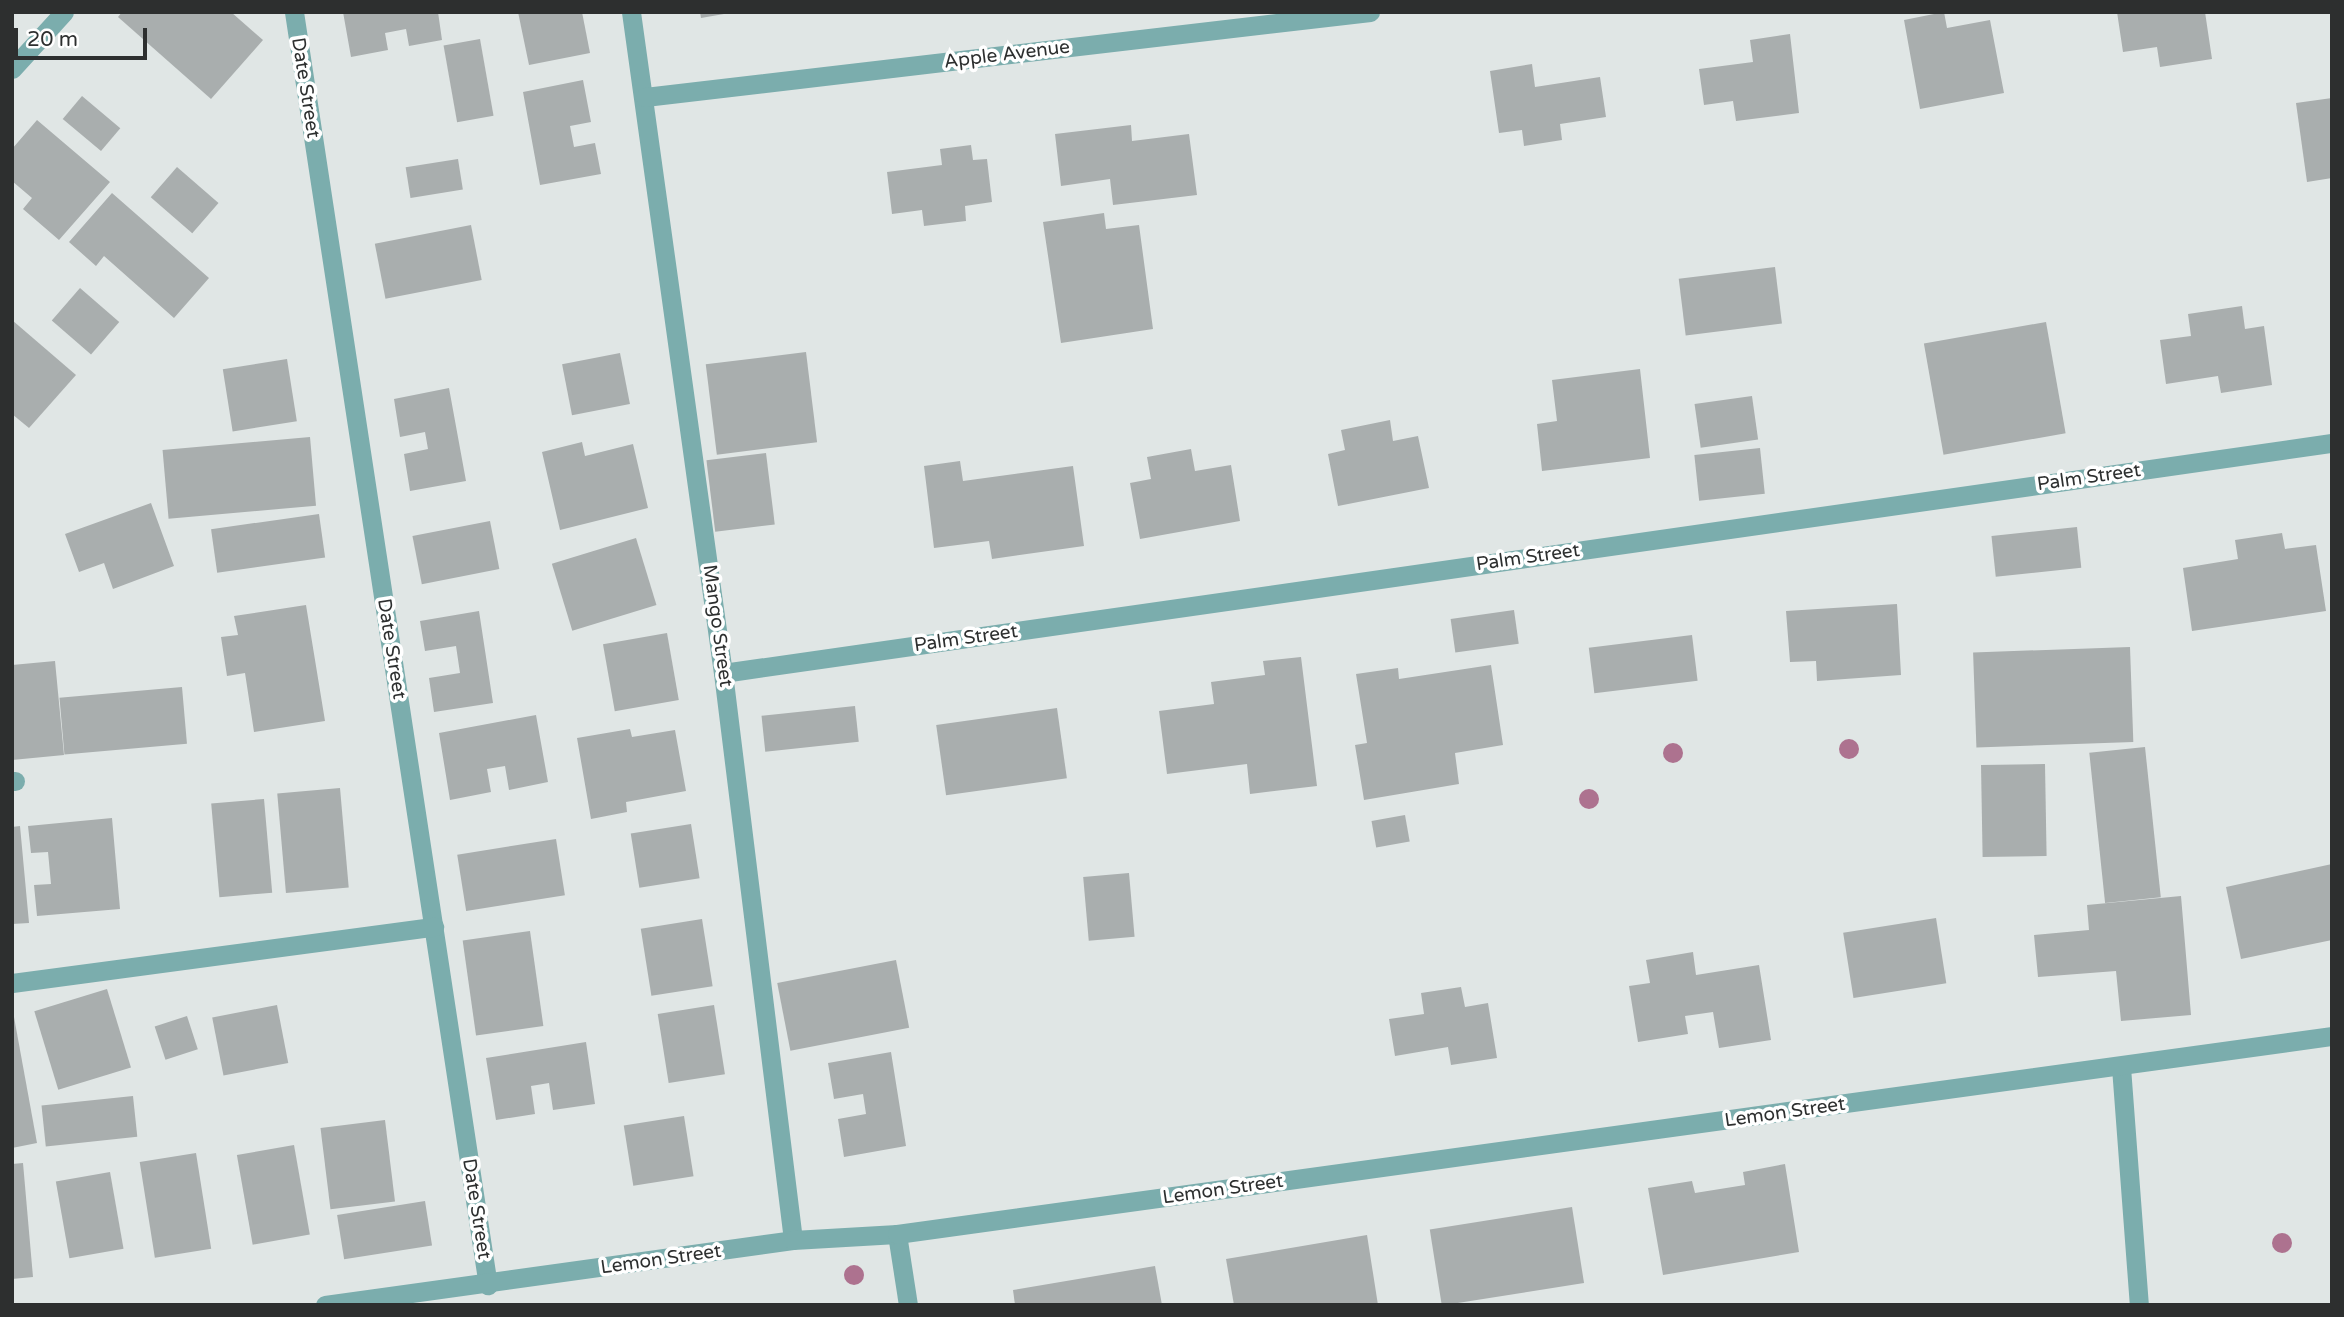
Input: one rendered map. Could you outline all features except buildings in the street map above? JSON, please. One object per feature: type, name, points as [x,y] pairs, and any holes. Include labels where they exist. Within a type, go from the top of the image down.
[{"type":"street","points":[[12,69],[64,12]]},
{"type":"street","name":"Date Street","points":[[294,12],[488,1285]]},
{"type":"street","name":"Mango Street","points":[[631,12],[645,97],[723,673],[793,1240]]},
{"type":"street","name":"Apple Avenue","points":[[645,97],[1370,12]]},
{"type":"street","name":"Palm Street","points":[[723,673],[2332,443]]},
{"type":"street","points":[[12,983],[434,927]]},
{"type":"street","name":"Lemon Street","points":[[325,1305],[488,1285],[793,1240],[897,1234],[2121,1068],[2332,1036]]},
{"type":"street","points":[[2121,1068],[2139,1305]]},
{"type":"street","points":[[897,1234],[908,1305]]}]
